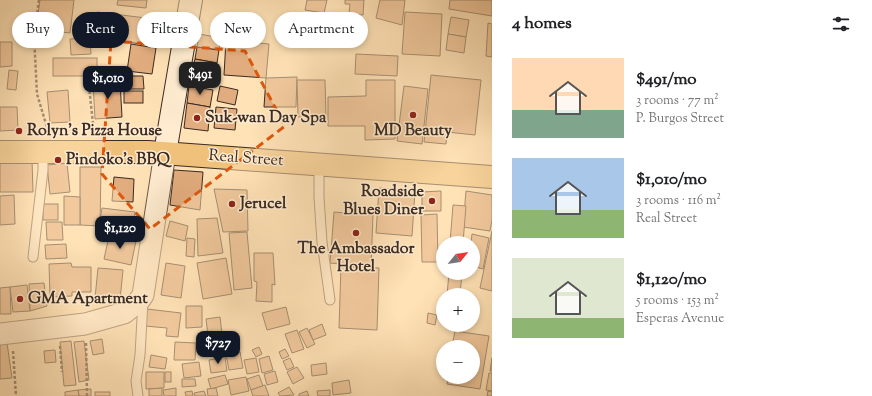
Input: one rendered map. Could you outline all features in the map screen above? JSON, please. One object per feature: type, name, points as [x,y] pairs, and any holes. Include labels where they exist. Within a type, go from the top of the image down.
[{"type":"main road","points":[[165,153],[191,0]]},
{"type":"main road","name":"Real Street","points":[[0,152],[148,152],[492,178]]},
{"type":"street","points":[[6,333],[85,324],[124,313],[138,302],[143,295],[165,153]]},
{"type":"lane","points":[[33,257],[43,170],[48,152]]},
{"type":"lane","points":[[319,164],[319,197],[322,242],[330,300]]},
{"type":"lane","points":[[138,396],[136,381],[140,355],[143,295]]},
{"type":"path","points":[[38,0],[34,36],[37,94],[48,152]]},
{"type":"path","points":[[89,86],[95,152]]},
{"type":"path","points":[[85,324],[87,396]]},
{"type":"path","points":[[59,327],[62,372]]},
{"type":"path","points":[[6,333],[16,396]]},
{"type":"highlighted area","points":[[111,41],[245,51],[285,126],[150,229],[102,174]]},
{"type":"building","points":[[40,0],[74,0],[70,33],[64,32],[64,12],[38,12]]},
{"type":"building","points":[[118,0],[147,0],[146,8],[117,5]]},
{"type":"building","points":[[307,0],[327,0],[324,12],[305,10]]},
{"type":"building","points":[[345,0],[364,0],[363,12],[349,12],[350,4],[345,4]]},
{"type":"building","points":[[380,0],[405,0],[402,25],[376,18]]},
{"type":"building","points":[[450,0],[492,0],[492,16],[449,9]]},
{"type":"building","points":[[405,12],[442,14],[440,56],[402,54]]},
{"type":"building","points":[[129,16],[137,17],[137,43],[129,42]]},
{"type":"building","points":[[451,17],[469,20],[466,37],[448,34]]},
{"type":"building","points":[[488,23],[492,24],[492,57],[486,56]]},
{"type":"building","points":[[448,34],[466,37],[464,53],[446,50]]},
{"type":"building","points":[[202,35],[210,36],[210,48],[219,48],[219,50],[202,48]]},
{"type":"building","points":[[70,39],[72,39],[72,48],[91,48],[91,54],[71,55]]},
{"type":"building","points":[[0,42],[12,42],[12,66],[0,67]]},
{"type":"building","points":[[131,44],[137,45],[137,48],[156,48],[152,74],[127,71]]},
{"type":"building","points":[[266,44],[269,44],[266,78],[224,75],[226,48],[266,48]]},
{"type":"building","points":[[197,48],[219,50],[217,63],[195,59]]},
{"type":"building","points":[[356,54],[398,56],[397,76],[355,74]]},
{"type":"building","points":[[53,58],[97,58],[97,76],[53,76]]},
{"type":"building","points":[[195,59],[217,63],[215,76],[192,72]]},
{"type":"building","points":[[9,70],[18,71],[16,90],[7,89]]},
{"type":"building","points":[[192,72],[209,75],[206,89],[189,86]]},
{"type":"building","points":[[431,75],[481,80],[475,135],[447,132],[446,144],[424,142]]},
{"type":"building","points":[[124,76],[143,76],[144,89],[124,89]]},
{"type":"building","points":[[297,77],[296,107],[264,107],[266,78]]},
{"type":"building","points":[[297,80],[325,80],[326,116],[298,117]]},
{"type":"building","points":[[366,80],[395,80],[395,139],[365,140],[365,126],[328,126],[328,97],[366,96]]},
{"type":"building","points":[[120,81],[122,117],[95,119],[93,83]]},
{"type":"building","points":[[189,86],[213,90],[210,107],[187,103]]},
{"type":"building","points":[[220,86],[238,90],[235,105],[217,101]]},
{"type":"building","name":"MD Beauty","points":[[404,86],[428,89],[422,144],[397,141]]},
{"type":"building","points":[[68,90],[70,122],[50,123],[47,92]]},
{"type":"building","points":[[124,91],[143,91],[143,103],[124,103]]},
{"type":"building","name":"Suk-wan Day Spa","points":[[187,103],[210,107],[208,131],[184,128]]},
{"type":"building","points":[[0,107],[17,107],[18,130],[0,131]]},
{"type":"building","points":[[216,107],[237,109],[235,130],[214,128]]},
{"type":"building","points":[[0,160],[32,160],[33,192],[0,192]]},
{"type":"building","points":[[67,163],[70,192],[50,194],[47,165]]},
{"type":"building","points":[[80,167],[101,167],[100,226],[80,225]]},
{"type":"building","points":[[174,170],[203,172],[200,210],[170,205]]},
{"type":"building","points":[[114,177],[134,179],[133,202],[112,201]]},
{"type":"building","points":[[379,188],[415,191],[412,236],[376,233]]},
{"type":"building","points":[[214,189],[247,190],[248,231],[223,232]]},
{"type":"building","name":"Roadside Blues Diner","points":[[441,191],[441,211],[422,211],[422,192]]},
{"type":"building","points":[[466,191],[492,195],[492,220],[490,231],[463,227]]},
{"type":"building","points":[[14,195],[15,224],[0,225],[0,196]]},
{"type":"building","points":[[64,196],[80,197],[80,225],[64,225]]},
{"type":"building","points":[[43,204],[58,204],[58,220],[43,220]]},
{"type":"building","points":[[453,205],[466,206],[464,236],[451,236]]},
{"type":"building","points":[[102,208],[135,212],[133,231],[99,227]]},
{"type":"building","points":[[334,212],[373,215],[371,267],[330,263]]},
{"type":"building","points":[[437,214],[436,262],[422,262],[421,215]]},
{"type":"building","points":[[217,218],[223,253],[198,256],[197,219]]},
{"type":"building","points":[[170,221],[188,226],[185,241],[166,236]]},
{"type":"building","points":[[46,222],[62,222],[63,240],[47,240]]},
{"type":"building","points":[[492,231],[492,291],[480,288]]},
{"type":"building","points":[[247,232],[252,288],[234,290],[229,233]]},
{"type":"building","points":[[472,234],[489,238],[483,269],[480,268],[480,236],[472,236]]},
{"type":"building","points":[[109,236],[136,241],[131,265],[104,259]]},
{"type":"building","points":[[187,238],[195,239],[194,257],[186,256]]},
{"type":"building","points":[[66,244],[67,258],[46,259],[45,245]]},
{"type":"building","points":[[254,253],[273,253],[275,285],[272,284],[272,302],[256,301],[257,282],[254,281]]},
{"type":"building","points":[[226,258],[232,294],[203,299],[197,263]]},
{"type":"building","points":[[71,263],[72,267],[91,267],[91,292],[72,292],[72,296],[50,297],[49,264]]},
{"type":"building","points":[[166,263],[185,266],[181,298],[161,295]]},
{"type":"building","points":[[341,266],[379,268],[377,330],[339,328]]},
{"type":"building","points":[[98,268],[123,270],[120,300],[95,298]]},
{"type":"building","points":[[448,280],[461,280],[461,288],[448,288]]},
{"type":"building","points":[[44,283],[47,306],[30,311],[29,284]]},
{"type":"building","name":"GMA Apartment","points":[[27,285],[30,311],[13,312],[10,287]]},
{"type":"building","points":[[10,287],[11,314],[0,314],[0,288]]},
{"type":"building","points":[[186,306],[202,306],[202,327],[186,328]]},
{"type":"building","points":[[286,307],[290,324],[267,330],[262,313]]},
{"type":"building","points":[[147,309],[181,313],[178,337],[166,336],[167,328],[145,326]]},
{"type":"building","points":[[428,313],[436,315],[435,325],[427,323]]},
{"type":"building","points":[[220,317],[224,351],[210,352],[206,319]]},
{"type":"building","points":[[322,324],[326,335],[313,340],[309,330]]},
{"type":"building","points":[[307,328],[315,344],[307,348],[299,332]]},
{"type":"building","points":[[297,330],[304,349],[292,353],[285,334]]},
{"type":"building","points":[[455,332],[489,336],[480,389],[447,384],[480,384],[480,340],[453,340]]},
{"type":"building","points":[[102,339],[104,353],[93,355],[90,341]]},
{"type":"building","points":[[71,341],[76,385],[64,386],[60,342]]},
{"type":"building","points":[[84,341],[89,380],[79,382],[74,342]]},
{"type":"building","points":[[175,342],[196,343],[195,360],[174,360]]},
{"type":"building","points":[[7,343],[12,378],[0,379],[0,344]]},
{"type":"building","points":[[259,347],[262,354],[256,357],[252,350]]},
{"type":"building","points":[[285,349],[289,356],[282,359],[279,352]]},
{"type":"building","points":[[55,350],[56,362],[45,363],[44,351]]},
{"type":"building","points":[[240,352],[243,368],[229,370],[226,354]]},
{"type":"building","points":[[151,355],[167,358],[165,369],[149,367]]},
{"type":"building","points":[[269,356],[273,370],[262,373],[259,359]]},
{"type":"building","points":[[225,357],[227,371],[211,373],[209,360]]},
{"type":"building","points":[[256,358],[259,372],[247,374],[244,360]]},
{"type":"building","points":[[290,358],[294,367],[287,370],[283,361]]},
{"type":"building","points":[[492,358],[492,371],[490,371]]},
{"type":"building","points":[[199,362],[201,376],[184,378],[182,364]]},
{"type":"building","points":[[326,363],[327,374],[312,376],[311,365]]},
{"type":"building","points":[[297,367],[304,378],[293,384],[287,372]]},
{"type":"building","points":[[275,371],[278,382],[267,385],[264,374]]},
{"type":"building","points":[[146,372],[164,372],[164,388],[146,389]]},
{"type":"building","points":[[165,372],[171,372],[171,382],[165,382]]},
{"type":"building","points":[[489,373],[492,373],[492,391],[486,390]]},
{"type":"building","points":[[225,375],[228,384],[211,389],[208,379]]},
{"type":"building","points":[[259,375],[263,386],[251,390],[247,379]]},
{"type":"building","points":[[246,377],[249,391],[231,395],[228,380]]},
{"type":"building","points":[[182,379],[195,379],[196,386],[182,387]]},
{"type":"building","points":[[349,380],[351,393],[333,395],[332,383]]},
{"type":"building","points":[[265,385],[269,396],[253,396],[251,390]]},
{"type":"building","points":[[289,387],[294,395],[280,396],[278,393]]},
{"type":"building","points":[[162,388],[162,396],[149,396],[149,389]]},
{"type":"building","points":[[176,388],[176,396],[164,396],[163,390]]},
{"type":"building","points":[[216,388],[218,396],[208,396],[207,389]]},
{"type":"building","points":[[91,389],[91,396],[79,396],[78,390]]},
{"type":"building","points":[[78,390],[79,396],[65,396],[65,392]]},
{"type":"building","points":[[330,390],[330,396],[318,396],[317,391]]},
{"type":"building","points":[[192,391],[193,396],[186,396],[185,392]]},
{"type":"building","points":[[204,391],[206,396],[195,396],[194,393]]},
{"type":"building","points":[[307,391],[309,396],[299,396],[299,394]]},
{"type":"building","points":[[488,391],[492,392],[492,396],[487,396]]},
{"type":"building","points":[[95,392],[110,392],[110,396],[95,396]]},
{"type":"place","name":"MD Beauty","points":[[413,115]]},
{"type":"place","name":"Suk-wan Day Spa","points":[[197,118]]},
{"type":"place","name":"Rolyn's Pizza House","points":[[19,131]]},
{"type":"place","name":"Pindoko's BBQ","points":[[58,160]]},
{"type":"place","name":"Roadside Blues Diner","points":[[432,201]]},
{"type":"place","name":"Jerucel","points":[[232,204]]},
{"type":"place","name":"The Ambassador Hotel","points":[[356,233]]},
{"type":"place","name":"GMA Apartment","points":[[20,299]]}]
